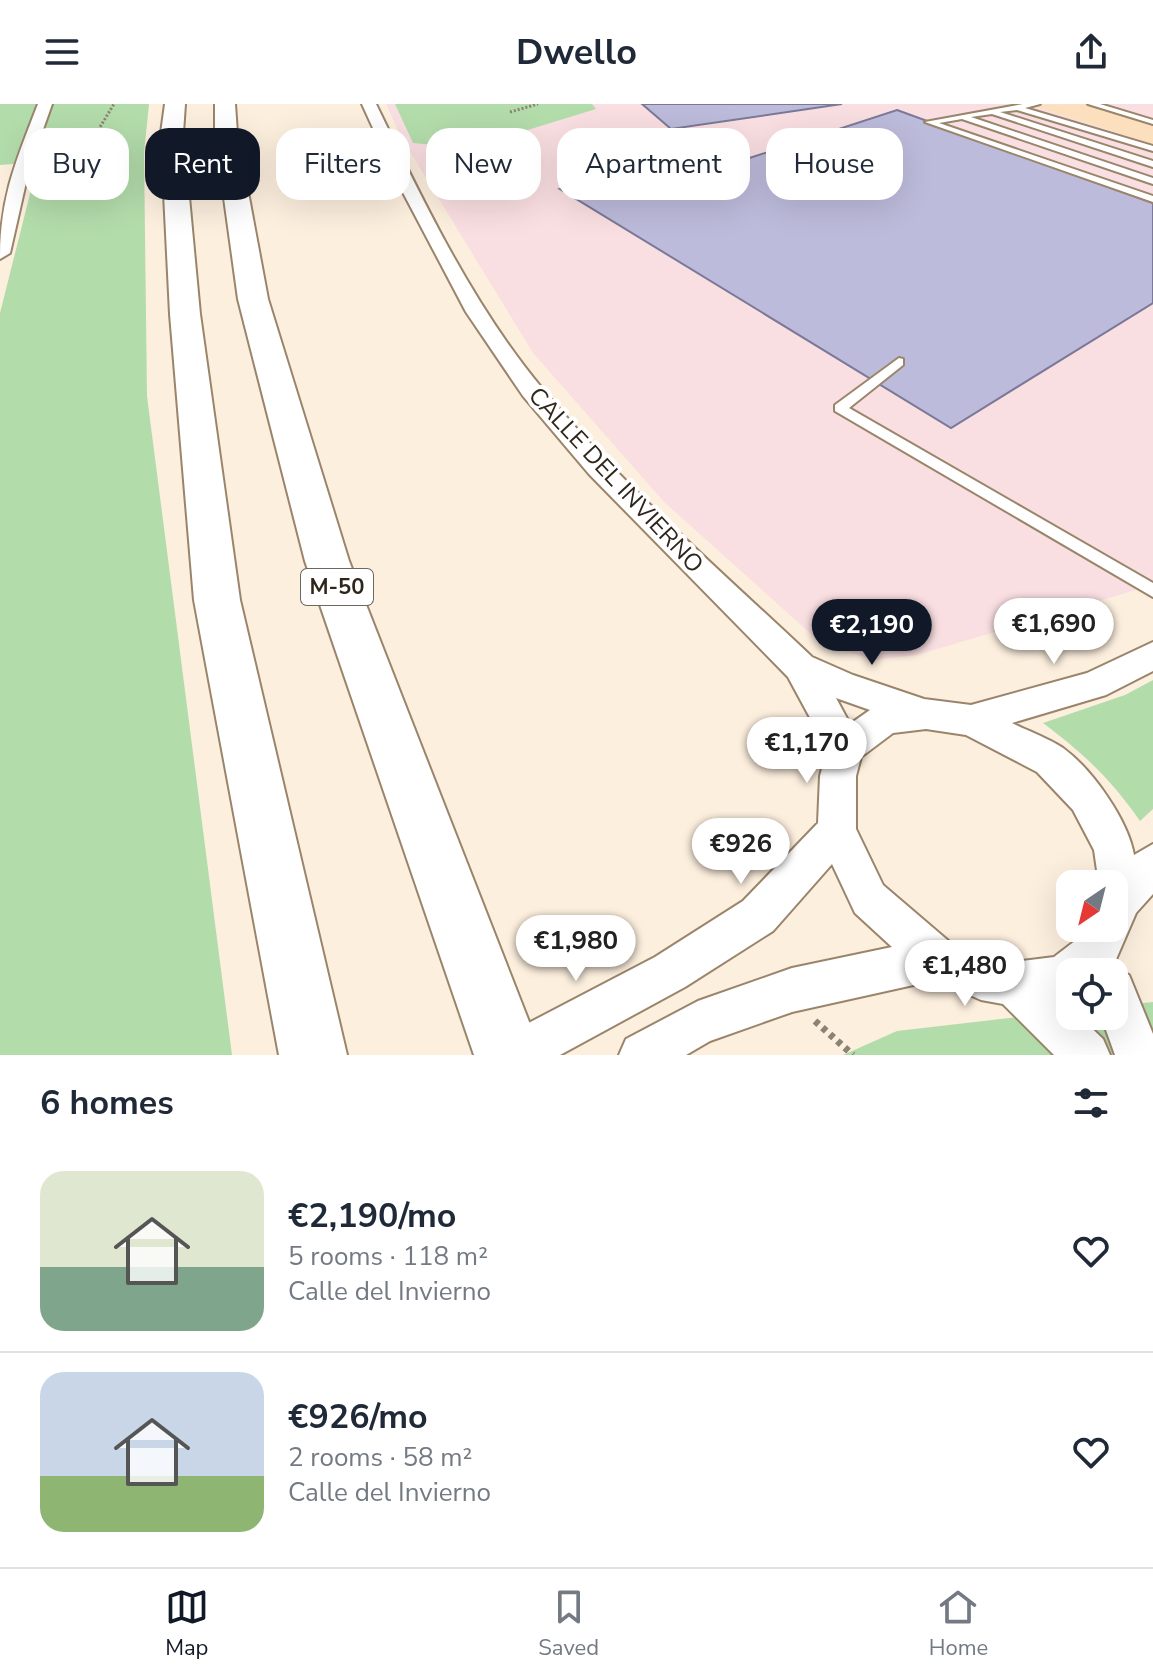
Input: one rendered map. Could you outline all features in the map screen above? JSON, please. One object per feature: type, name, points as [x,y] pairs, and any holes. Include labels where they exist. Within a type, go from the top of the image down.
[{"type":"highway","points":[[175,104],[172,133],[185,314],[217,600],[313,1055]]},
{"type":"highway","name":"M-50","points":[[225,104],[226,133],[253,299],[327,561],[508,1055]]},
{"type":"street","points":[[0,253],[21,169],[45,104]]},
{"type":"street","name":"CALLE DEL INVIERNO","points":[[369,104],[406,183],[477,312],[531,391],[598,468],[800,667]]},
{"type":"street","points":[[971,720],[1094,685],[1153,656]]},
{"type":"street","points":[[800,667],[874,699],[926,714],[971,720],[1050,760],[1086,797],[1113,846],[1112,870]]},
{"type":"street","points":[[800,667],[845,748]]},
{"type":"street","points":[[926,714],[886,718],[845,748],[838,776],[837,831],[869,899],[937,959],[981,978],[1014,984],[1062,977],[1100,942]]},
{"type":"street","points":[[514,1055],[670,972],[758,916],[837,831]]},
{"type":"street","points":[[1128,904],[1153,864]]},
{"type":"street","points":[[642,1055],[698,1023],[792,990],[937,959]]},
{"type":"street","points":[[1014,984],[1087,1055]]},
{"type":"street","points":[[1128,1028],[1138,1055]]},
{"type":"lane","points":[[1036,104],[929,122],[1153,199]]},
{"type":"lane","points":[[1092,104],[1111,107],[1153,122]]},
{"type":"lane","points":[[1016,107],[1153,149]]},
{"type":"lane","points":[[990,112],[1153,164]]},
{"type":"lane","points":[[960,117],[1153,181]]},
{"type":"lane","points":[[899,362],[840,408],[1153,591]]},
{"type":"path","points":[[99,128],[114,104]]},
{"type":"path","points":[[510,112],[538,104]]},
{"type":"path","points":[[801,1011],[827,1029],[853,1055]]},
{"type":"shaded area","points":[[386,104],[1153,104],[1153,585],[917,655],[874,660],[822,644],[664,502],[533,353],[440,200],[541,200],[541,128],[426,128],[426,178],[410,152],[410,128],[397,128]]},
{"type":"shaded area","points":[[1092,104],[1153,122],[1153,144],[1031,105]]},
{"type":"green space","points":[[0,104],[149,104],[144,153],[147,396],[232,1055],[0,1055],[0,313],[28,200],[129,200],[129,128],[24,128],[24,163],[0,165]]},
{"type":"green space","points":[[395,104],[592,104],[596,109],[534,128],[426,128],[426,144],[413,143],[410,128],[406,128]]},
{"type":"green space","points":[[1153,680],[1153,809],[1140,821],[1096,768],[1043,723],[1125,695]]},
{"type":"green space","points":[[1153,1002],[1153,1055],[843,1055],[897,1031],[1056,1013],[1056,1030],[1128,1030],[1128,1005]]},
{"type":"building","points":[[642,104],[842,104],[678,128],[670,128]]},
{"type":"building","points":[[897,110],[1153,203],[1153,303],[951,428],[578,200],[750,200],[750,158],[766,153],[766,200],[903,200],[903,128],[842,128]]}]
